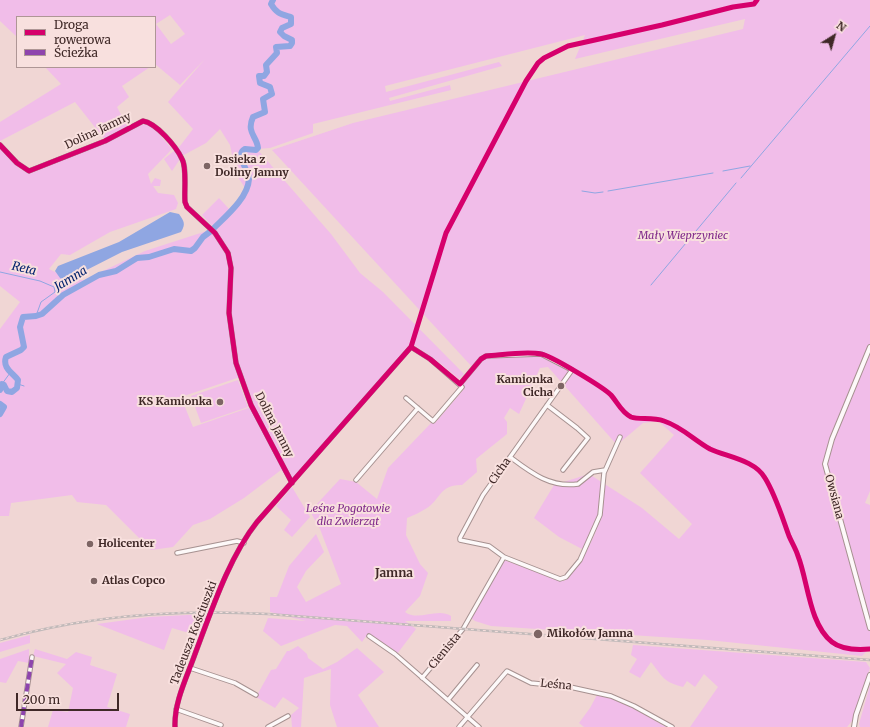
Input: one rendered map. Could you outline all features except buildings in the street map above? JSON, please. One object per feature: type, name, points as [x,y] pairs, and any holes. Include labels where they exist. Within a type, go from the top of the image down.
[{"type":"street","name":"Dolina Jamny","points":[[0,145],[17,163],[29,171],[105,141],[143,121],[152,124],[163,134],[183,159],[184,202],[187,207],[216,233],[228,253],[231,268],[229,313],[236,363],[251,405],[292,483]]},
{"type":"street","name":"Tadeusza Kościuszki","points":[[175,727],[176,709],[218,595],[244,543],[257,522],[411,347],[430,359],[460,384]]},
{"type":"street","name":"Owsiana","points":[[870,347],[832,439],[825,464],[870,628]]},
{"type":"street","name":"Cicha","points":[[460,384],[481,359],[486,356],[541,354],[572,370],[483,495],[461,534],[460,540],[489,546],[504,557]]},
{"type":"street","points":[[406,398],[433,421],[462,388],[460,384]]},
{"type":"street","points":[[548,405],[588,438],[563,470]]},
{"type":"street","points":[[356,480],[418,408]]},
{"type":"street","points":[[504,557],[560,579],[566,578],[580,560],[600,515],[605,470],[620,437]]},
{"type":"street","points":[[510,457],[539,478],[556,483],[578,484],[593,472],[605,470]]},
{"type":"street","points":[[178,553],[237,541],[244,543]]},
{"type":"street","name":"Cienista","points":[[479,727],[422,678],[463,629],[504,557]]},
{"type":"street","points":[[370,636],[422,678]]},
{"type":"street","points":[[21,727],[32,657]]},
{"type":"street","points":[[448,700],[477,665]]},
{"type":"street","name":"Tadeusza Kościuszki","points":[[190,668],[236,683],[256,695]]},
{"type":"street","name":"Leśna","points":[[459,727],[507,671],[531,683],[570,687],[611,696],[634,706],[672,727]]},
{"type":"street","points":[[853,726],[870,675]]},
{"type":"street","points":[[176,709],[221,725]]},
{"type":"street","points":[[268,727],[288,716]]},
{"type":"green space","points":[[0,0],[870,0],[870,491],[865,503],[870,505],[870,648],[862,656],[708,640],[491,626],[475,621],[471,618],[504,560],[564,581],[582,560],[597,530],[584,550],[559,537],[534,518],[554,485],[589,474],[642,508],[679,539],[692,524],[640,473],[674,435],[658,421],[643,423],[617,445],[548,367],[540,368],[519,414],[510,408],[504,418],[507,422],[507,434],[476,459],[477,472],[462,485],[449,487],[427,508],[407,518],[406,535],[420,564],[428,573],[420,596],[405,612],[416,616],[434,613],[446,614],[451,616],[451,621],[405,621],[416,629],[397,654],[367,635],[362,642],[347,626],[335,625],[281,646],[263,631],[268,618],[306,621],[270,612],[270,597],[277,597],[289,566],[316,534],[324,552],[306,571],[297,587],[306,602],[341,584],[320,529],[311,513],[317,509],[315,506],[340,479],[356,482],[377,499],[388,468],[432,422],[435,423],[464,389],[462,384],[474,369],[272,150],[353,123],[743,29],[745,19],[575,59],[585,35],[385,86],[386,92],[499,62],[502,66],[389,98],[390,101],[450,85],[451,90],[313,124],[313,133],[270,148],[257,149],[331,234],[360,273],[383,292],[464,374],[459,379],[411,343],[290,482],[281,470],[244,498],[210,519],[193,525],[173,547],[151,550],[106,505],[77,502],[72,495],[11,503],[9,516],[0,516],[0,329],[20,302],[0,286],[0,148],[20,169],[31,173],[107,142],[140,125],[147,124],[153,127],[172,149],[148,174],[151,184],[155,178],[161,180],[160,186],[153,186],[158,193],[174,195],[178,203],[176,209],[110,232],[70,255],[61,254],[49,269],[71,280],[84,280],[145,251],[216,228],[232,211],[245,188],[236,174],[230,145],[220,129],[206,143],[182,156],[172,171],[164,159],[180,146],[193,129],[168,102],[205,59],[180,85],[156,65],[156,24],[156,16],[16,16],[16,36],[0,21]],"holes":[[[170,15],[185,34],[171,44],[156,24]],[[243,376],[254,406],[193,427],[181,397]]]},
{"type":"green space","points":[[46,68],[149,68],[122,86],[129,97],[117,107],[128,128],[105,140],[75,102],[0,141],[0,122],[61,84]]},
{"type":"green space","points":[[219,198],[230,210],[212,226],[202,215]]},
{"type":"green space","name":"KS Kamionka","points":[[238,380],[248,407],[201,423],[191,396]]},
{"type":"green space","points":[[292,487],[310,517],[292,537],[284,530],[291,520],[276,506]]},
{"type":"green space","points":[[207,614],[199,636],[172,628],[164,650],[97,624],[149,617]]},
{"type":"green space","points":[[30,635],[30,643],[0,652],[0,643]]},
{"type":"green space","points":[[633,645],[866,662],[870,668],[852,721],[847,727],[690,727],[718,687],[704,674],[695,687],[687,681],[683,687],[676,685],[667,681],[651,662],[640,678],[629,672],[637,659],[631,655]]},
{"type":"green space","points":[[298,646],[307,654],[308,658],[323,669],[337,662],[357,648],[384,672],[358,695],[379,727],[337,727],[330,705],[331,669],[304,678],[301,727],[292,727],[291,715],[299,708],[283,697],[275,708],[256,697],[271,670],[276,669],[287,651]]},
{"type":"green space","points":[[29,649],[29,663],[18,661],[6,683],[0,682],[0,659]]},
{"type":"green space","points":[[35,649],[67,659],[76,652],[92,657],[90,665],[117,674],[107,707],[130,714],[126,727],[48,727],[53,710],[68,712],[73,688],[57,673],[66,664],[33,656]]},
{"type":"green space","points":[[870,685],[870,727],[860,727],[859,724]]},
{"type":"green space","points":[[598,693],[632,707],[666,727],[584,727],[579,723],[590,708]]},
{"type":"water","name":"Jamna","points":[[170,212],[179,214],[182,219],[184,225],[181,232],[122,252],[65,281],[60,278],[55,271],[58,266],[119,242]]},
{"type":"waterway","name":"Jamna","points":[[214,228],[241,200],[248,186],[249,179],[241,159],[241,155],[245,149],[256,150],[258,148],[251,131],[251,122],[253,117],[265,112],[263,99],[272,94],[270,87],[260,83],[259,76],[264,76],[267,72],[266,65],[277,53],[276,47],[290,46],[292,43],[292,40],[280,32],[282,28],[291,24],[291,17],[277,12],[271,4],[273,0]]},
{"type":"waterway","points":[[741,178],[870,26]]},
{"type":"waterway","points":[[723,171],[750,166]]},
{"type":"waterway","points":[[608,191],[713,173]]},
{"type":"waterway","points":[[651,285],[736,183]]},
{"type":"waterway","points":[[582,191],[595,193],[603,192]]},
{"type":"waterway","name":"Jamna","points":[[0,390],[2,384],[7,391],[12,392],[17,388],[18,380],[9,370],[5,364],[5,361],[6,357],[24,347],[20,327],[23,317],[42,314],[63,295],[99,275],[116,271],[137,258],[149,257],[174,249],[191,251],[203,237],[211,231]]},
{"type":"waterway","name":"Reta","points":[[0,272],[40,281],[54,287],[55,292],[41,302],[36,316]]},
{"type":"waterway","points":[[2,384],[10,373]]},
{"type":"waterway","name":"Jamna","points":[[18,384],[24,386]]},
{"type":"waterway","name":"Jamna","points":[[0,404],[4,407],[0,414]]},
{"type":"railway","points":[[0,640],[99,619],[167,613],[200,612],[268,614],[870,660]]},
{"type":"marked path","points":[[21,727],[32,657]]},
{"type":"cycle path","points":[[175,727],[175,718],[182,690],[214,603],[238,551],[257,522],[411,347],[446,233],[526,81],[538,63],[544,58],[568,46],[733,7],[754,4],[757,0]]},
{"type":"cycle path","points":[[0,145],[17,163],[29,171],[105,141],[143,121],[154,126],[170,142],[184,163],[185,202],[187,207],[215,233],[228,253],[231,268],[229,313],[236,363],[251,405],[292,483]]},
{"type":"cycle path","points":[[411,347],[430,359],[460,384],[481,359],[486,356],[528,353],[541,354],[555,360],[598,385],[611,395],[625,413],[631,417],[664,421],[682,430],[710,449],[755,467],[765,478],[776,499],[789,536],[797,553],[810,602],[818,624],[824,634],[840,647],[870,649]]},
{"type":"place","name":"Pasieka z Doliny Jamny","points":[[207,166]]},
{"type":"place","name":"Kamionka Cicha","points":[[561,386]]},
{"type":"place","name":"KS Kamionka","points":[[220,402]]},
{"type":"place","name":"Holicenter","points":[[90,544]]},
{"type":"place","name":"Atlas Copco","points":[[94,581]]},
{"type":"place","name":"Mikołów Jamna","points":[[538,634]]},
{"type":"district","name":"Jamna","points":[[394,574]]},
{"type":"park label","name":"Mały Wieprzyniec","points":[[683,236]]},
{"type":"park label","name":"Leśne Pogotowie dla Zwierząt","points":[[348,515]]}]
